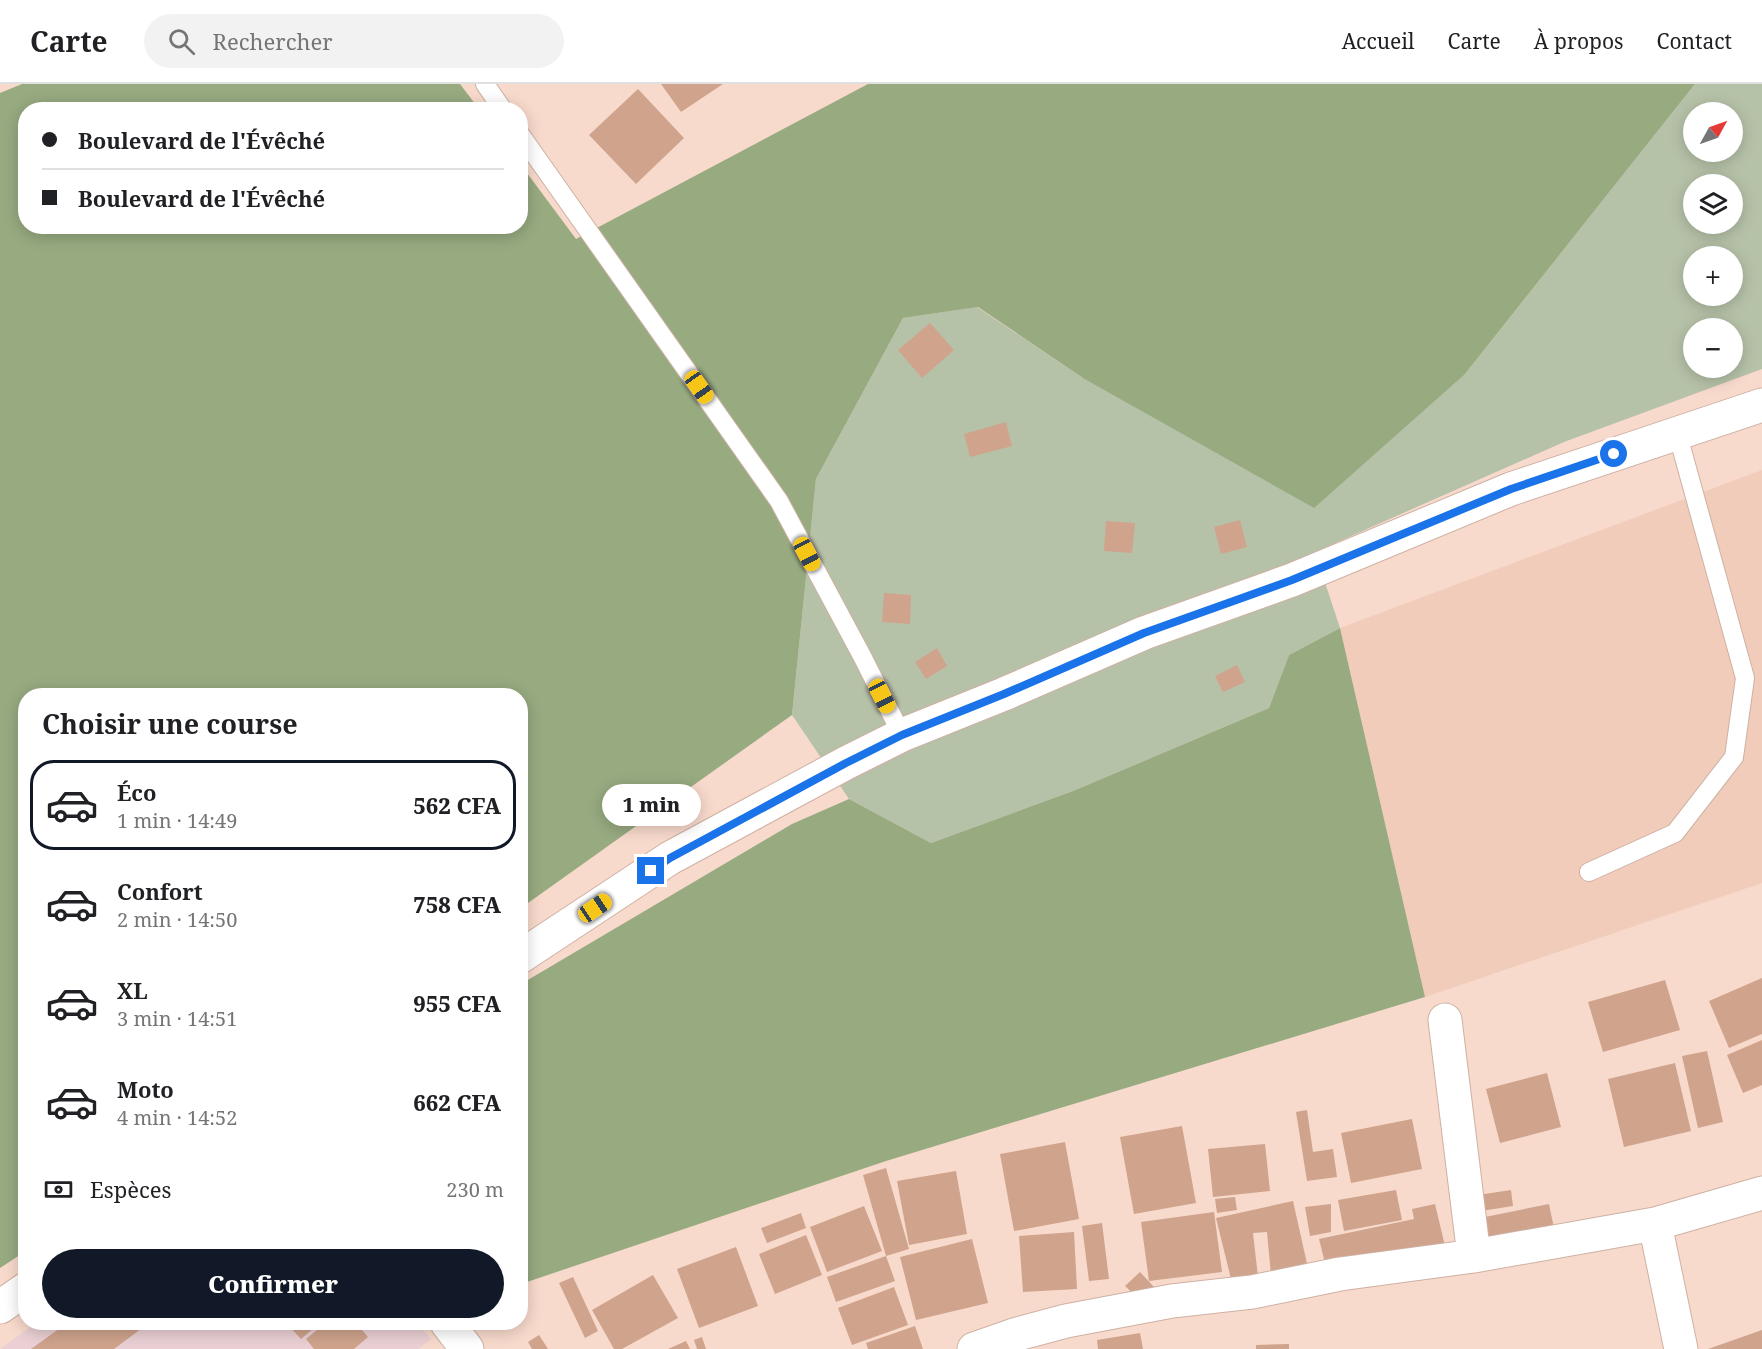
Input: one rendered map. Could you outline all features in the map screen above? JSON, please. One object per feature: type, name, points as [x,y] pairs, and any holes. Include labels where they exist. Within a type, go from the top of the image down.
[{"type":"main road","points":[[528,952],[670,858],[902,735],[1004,694],[1144,633],[1292,580],[1511,489],[1762,405]]},
{"type":"main road","points":[[1445,1020],[1474,1256]]},
{"type":"main road","points":[[974,1349],[1056,1324],[1172,1301],[1252,1292],[1340,1274],[1474,1256],[1655,1224],[1762,1193]]},
{"type":"main road","points":[[1655,1224],[1681,1349]]},
{"type":"main road","points":[[0,1307],[18,1295]]},
{"type":"main road","points":[[452,1330],[467,1349]]},
{"type":"lane","points":[[485,84],[497,102]]},
{"type":"lane","points":[[528,145],[779,501],[902,735]]},
{"type":"lane","points":[[1589,872],[1675,833],[1734,758],[1745,678],[1677,432]]},
{"type":"shaded area","points":[[1762,470],[1762,883],[1425,997],[1340,628]]},
{"type":"shaded area","points":[[26,1330],[424,1330],[431,1339],[419,1349],[0,1349]]},
{"type":"green space","points":[[22,84],[460,84],[474,102],[18,102],[18,234],[528,234],[528,174],[576,239],[868,84],[1695,84],[1465,374],[1314,508],[1083,378],[978,307],[903,318],[816,479],[792,715],[528,903],[528,688],[18,688],[18,1256],[0,1268],[0,93]]},
{"type":"green space","points":[[1695,84],[1762,84],[1762,369],[1743,376],[1743,318],[1683,318],[1683,378],[1738,378],[1564,442],[1315,552],[1340,628],[1289,655],[1269,708],[1073,791],[931,843],[849,799],[792,715],[816,479],[903,318],[977,307],[1083,378],[1465,374]]},
{"type":"green space","points":[[1340,628],[1425,997],[886,1161],[528,1282],[528,980],[792,824],[849,799],[931,843],[1073,791],[1269,708],[1289,655]]},
{"type":"building","points":[[661,84],[723,84],[681,112]]},
{"type":"building","points":[[638,89],[684,138],[636,184],[589,135]]},
{"type":"building","points":[[930,323],[954,350],[922,378],[898,350]]},
{"type":"building","points":[[1006,422],[1012,446],[970,457],[964,434]]},
{"type":"building","points":[[1240,520],[1247,547],[1221,554],[1214,527]]},
{"type":"building","points":[[1106,521],[1135,523],[1132,553],[1104,551]]},
{"type":"building","points":[[884,593],[911,595],[910,624],[882,622]]},
{"type":"building","points":[[937,648],[947,666],[926,679],[915,662]]},
{"type":"building","points":[[1237,665],[1245,682],[1223,692],[1215,676]]},
{"type":"building","points":[[1762,978],[1762,1034],[1729,1048],[1709,1001]]},
{"type":"building","points":[[1665,980],[1680,1030],[1603,1052],[1588,1002]]},
{"type":"building","points":[[1762,1040],[1762,1085],[1743,1093],[1727,1055]]},
{"type":"building","points":[[1707,1051],[1723,1122],[1698,1128],[1682,1056]]},
{"type":"building","points":[[1675,1063],[1691,1131],[1624,1147],[1608,1079]]},
{"type":"building","points":[[1547,1073],[1561,1127],[1500,1143],[1486,1089]]},
{"type":"building","points":[[1307,1110],[1313,1152],[1333,1149],[1337,1177],[1307,1181],[1296,1112]]},
{"type":"building","points":[[1412,1119],[1422,1169],[1351,1183],[1341,1133]]},
{"type":"building","points":[[1182,1126],[1196,1203],[1134,1214],[1120,1137]]},
{"type":"building","points":[[1065,1142],[1079,1219],[1014,1231],[1000,1154]]},
{"type":"building","points":[[1265,1144],[1270,1191],[1213,1197],[1208,1149]]},
{"type":"building","points":[[886,1168],[909,1249],[886,1256],[863,1175]]},
{"type":"building","points":[[956,1171],[967,1234],[909,1245],[897,1181]]},
{"type":"building","points":[[1396,1190],[1402,1220],[1344,1231],[1338,1200]]},
{"type":"building","points":[[1511,1190],[1513,1206],[1481,1211],[1478,1195]]},
{"type":"building","points":[[1235,1197],[1237,1210],[1217,1213],[1215,1199]]},
{"type":"building","points":[[1293,1201],[1310,1277],[1271,1275],[1267,1232],[1253,1233],[1258,1277],[1232,1283],[1216,1218]]},
{"type":"building","points":[[1331,1204],[1331,1232],[1310,1236],[1305,1207]]},
{"type":"building","points":[[1435,1204],[1445,1246],[1327,1271],[1319,1239],[1414,1219],[1412,1209]]},
{"type":"building","points":[[1549,1204],[1555,1233],[1491,1246],[1485,1217]]},
{"type":"building","points":[[864,1206],[882,1251],[827,1272],[810,1227]]},
{"type":"building","points":[[1214,1212],[1222,1272],[1149,1281],[1141,1222]]},
{"type":"building","points":[[801,1213],[806,1228],[767,1243],[761,1228]]},
{"type":"building","points":[[1102,1223],[1109,1279],[1089,1281],[1082,1226]]},
{"type":"building","points":[[1074,1232],[1077,1289],[1023,1292],[1019,1236]]},
{"type":"building","points":[[806,1235],[822,1275],[775,1294],[759,1254]]},
{"type":"building","points":[[972,1239],[988,1303],[916,1320],[900,1257]]},
{"type":"building","points":[[736,1247],[758,1306],[699,1328],[677,1269]]},
{"type":"building","points":[[886,1256],[895,1281],[836,1302],[827,1277]]},
{"type":"building","points":[[1140,1272],[1154,1287],[1140,1300],[1125,1286]]},
{"type":"building","points":[[653,1275],[678,1318],[622,1349],[614,1349],[592,1310]]},
{"type":"building","points":[[573,1277],[598,1331],[585,1338],[559,1283]]},
{"type":"building","points":[[894,1287],[908,1325],[852,1345],[838,1308]]},
{"type":"building","points":[[915,1326],[923,1349],[868,1349],[866,1343]]},
{"type":"building","points":[[57,1330],[140,1330],[114,1349],[31,1349]]},
{"type":"building","points":[[293,1330],[312,1330],[301,1339]]},
{"type":"building","points":[[317,1330],[362,1330],[368,1337],[354,1349],[314,1349],[306,1339]]},
{"type":"building","points":[[1762,1330],[1762,1349],[1708,1349]]},
{"type":"building","points":[[1140,1333],[1143,1349],[1098,1349],[1097,1340]]},
{"type":"building","points":[[539,1335],[548,1349],[532,1349],[528,1342]]},
{"type":"building","points":[[702,1337],[706,1349],[697,1349],[694,1340]]},
{"type":"building","points":[[686,1341],[690,1349],[668,1349]]},
{"type":"building","points":[[1289,1344],[1289,1349],[1256,1349],[1256,1345]]},
{"type":"route","points":[[651,871],[670,858],[902,735],[1004,694],[1144,633],[1292,580],[1511,489],[1614,454]]}]
